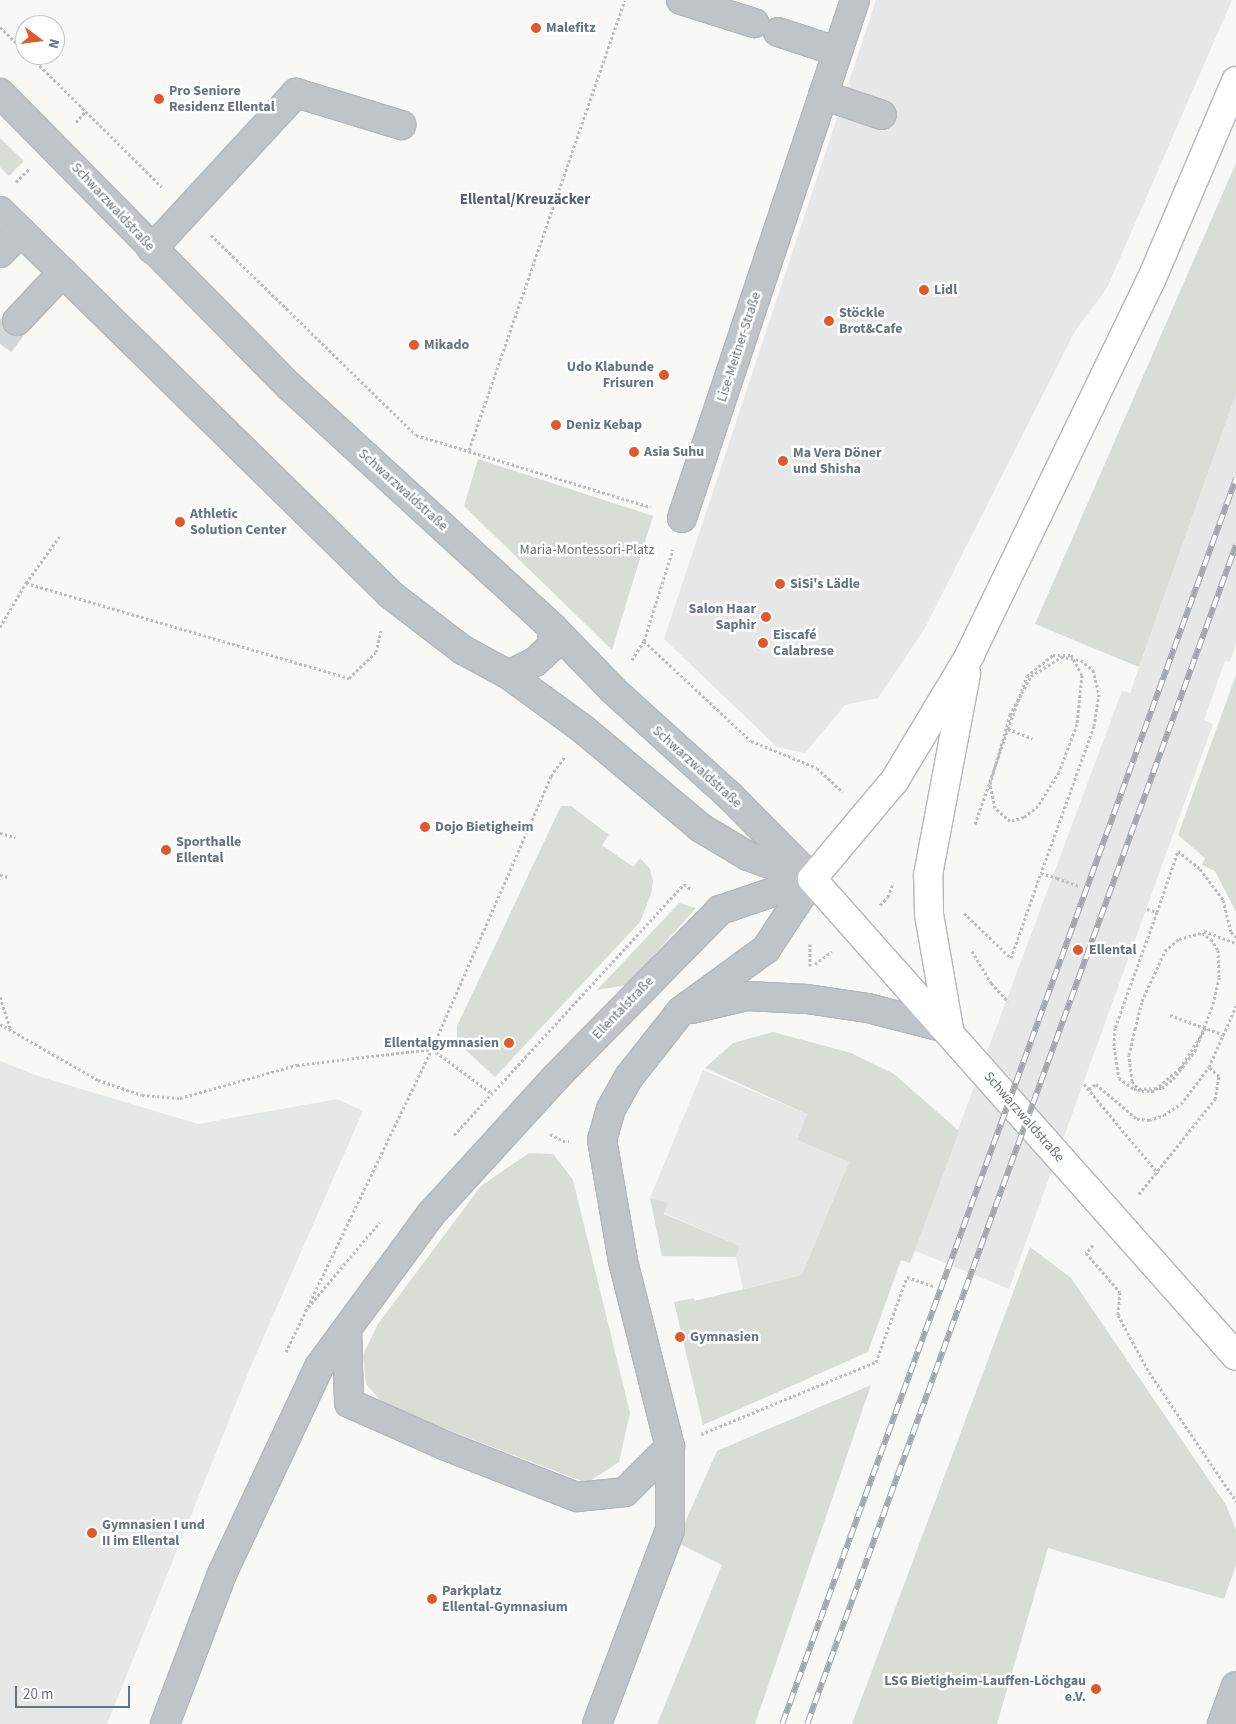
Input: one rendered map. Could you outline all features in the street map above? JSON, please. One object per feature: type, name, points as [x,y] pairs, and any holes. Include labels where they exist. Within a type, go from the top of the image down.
[{"type":"main road","points":[[812,879],[895,780],[970,655],[1150,280],[1236,81]]},
{"type":"main road","points":[[948,1029],[929,914],[928,875],[970,655]]},
{"type":"main road","name":"Schwarzwaldstraße","points":[[812,879],[948,1029],[1114,1221],[1236,1356]]},
{"type":"street","points":[[681,0],[836,51]]},
{"type":"street","name":"Lise-Meitner-Straße","points":[[682,518],[836,51],[855,0]]},
{"type":"street","name":"Schwarzwaldstraße","points":[[0,93],[54,144],[152,249],[289,386],[553,628],[613,690],[730,796],[812,879]]},
{"type":"street","points":[[152,249],[296,94],[401,125]]},
{"type":"street","points":[[823,95],[882,116]]},
{"type":"street","name":"Schwarzwaldstraße","points":[[0,211],[391,595],[463,650],[509,675],[583,729],[701,828],[748,856],[812,879]]},
{"type":"street","points":[[0,253],[21,231]]},
{"type":"street","points":[[17,321],[63,272]]},
{"type":"street","points":[[509,675],[535,662],[552,646],[553,628]]},
{"type":"street","points":[[596,1724],[670,1530],[670,1447],[623,1261],[602,1140],[611,1109],[629,1077],[681,1011],[766,949],[812,879]]},
{"type":"street","name":"Ellentalstraße","points":[[165,1724],[222,1574],[318,1368],[431,1214],[522,1118],[555,1078],[720,910],[812,879]]},
{"type":"street","points":[[681,1011],[747,996],[807,999],[868,1008],[948,1029]]},
{"type":"street","points":[[347,1330],[349,1404],[446,1446],[577,1497],[625,1492],[670,1447]]},
{"type":"street","points":[[1222,1724],[1236,1686]]},
{"type":"path","points":[[470,450],[625,0]]},
{"type":"path","points":[[0,27],[15,41]]},
{"type":"path","points":[[39,65],[416,436],[470,450],[682,518],[644,642],[613,690]]},
{"type":"path","points":[[0,627],[26,583],[59,537]]},
{"type":"path","points":[[26,583],[349,678],[376,652]]},
{"type":"path","points":[[644,642],[751,741],[817,768]]},
{"type":"path","points":[[962,911],[1011,958],[1094,726],[1099,694],[1093,670],[1081,660],[1074,659],[1068,658],[1061,657],[1031,676],[1023,692],[1019,699],[1014,707],[1010,715],[990,784],[995,808],[1010,821],[1024,817],[1038,806],[1058,772],[1077,724],[1082,674],[1074,662],[1071,655],[1053,655],[1027,676],[1021,694],[1018,702],[1008,728],[972,831]]},
{"type":"path","points":[[1008,728],[1032,738]]},
{"type":"path","points":[[282,1360],[432,1050],[550,776],[583,729]]},
{"type":"path","points":[[0,833],[16,837]]},
{"type":"path","points":[[1206,1028],[1180,1068],[1154,1092],[1140,1091],[1132,1081],[1130,1055],[1134,1028],[1142,1001],[1165,951],[1178,938],[1202,933],[1211,938],[1218,950],[1219,977],[1214,1004],[1195,1051],[1173,1079],[1162,1088],[1134,1089],[1119,1078],[1115,1068],[1115,1028],[1178,852],[1200,869],[1223,900],[1231,932],[1236,937]]},
{"type":"path","points":[[1041,873],[1078,886]]},
{"type":"path","points":[[0,875],[9,877]]},
{"type":"path","points":[[1147,909],[1157,912]]},
{"type":"path","points":[[957,911],[959,918]]},
{"type":"path","points":[[1204,931],[1236,942]]},
{"type":"path","points":[[971,948],[977,963],[1008,1001]]},
{"type":"path","points":[[0,997],[10,1028]]},
{"type":"path","points":[[1089,1088],[1096,1084],[1137,1119],[1149,1120],[1181,1104],[1209,1067],[1236,1006]]},
{"type":"path","points":[[1170,1015],[1224,1035]]},
{"type":"path","points":[[0,1024],[98,1080],[142,1095],[180,1098],[298,1065],[432,1050],[522,1118],[563,1142],[602,1140]]},
{"type":"path","points":[[1084,1084],[1158,1173],[1186,1131],[1214,1099],[1219,1076],[1209,1067]]},
{"type":"path","points":[[1114,1221],[1086,1253],[1120,1292],[1118,1315],[1149,1372],[1236,1501]]},
{"type":"path","points":[[670,1447],[876,1362],[907,1277],[933,1286]]},
{"type":"shaded area","points":[[876,0],[1232,0],[1107,288],[1075,331],[925,628],[878,698],[845,705],[805,753],[777,747],[664,639]]},
{"type":"shaded area","points":[[1236,394],[1236,644],[1230,662],[1225,661],[1204,720],[1213,724],[1009,1289],[913,1250],[1122,691],[1130,693]]},
{"type":"shaded area","name":"Gymnasien I und II im Ellental","points":[[0,1061],[41,1077],[198,1124],[337,1099],[363,1111],[253,1361],[107,1724],[0,1724]]},
{"type":"shaded area","points":[[703,1070],[807,1114],[797,1140],[849,1162],[802,1276],[743,1289],[736,1257],[740,1246],[664,1213],[668,1203],[650,1198]]},
{"type":"green space","points":[[0,138],[24,161],[9,176],[0,167]]},
{"type":"green space","points":[[1236,163],[1236,394],[1139,667],[1035,624]]},
{"type":"green space","name":"Maria-Montessori-Platz","points":[[478,459],[653,516],[612,650],[464,506]]},
{"type":"green space","points":[[1236,675],[1236,912],[1215,871],[1202,865],[1205,858],[1178,835]]},
{"type":"green space","points":[[561,806],[571,806],[609,835],[602,845],[633,867],[640,858],[650,869],[653,881],[651,894],[640,922],[495,1077],[457,1042],[457,1026]]},
{"type":"green space","points":[[679,903],[696,908],[627,985],[597,990]]},
{"type":"green space","points":[[773,1032],[851,1053],[894,1074],[959,1131],[910,1263],[901,1260],[868,1352],[703,1425],[674,1302],[694,1298],[694,1301],[802,1275],[849,1162],[797,1140],[807,1114],[705,1068],[733,1043]]},
{"type":"green space","points":[[529,1153],[553,1154],[573,1180],[630,1413],[619,1462],[587,1483],[385,1406],[366,1384],[363,1355],[378,1324],[481,1186]]},
{"type":"green space","points":[[650,1198],[668,1203],[664,1214],[740,1246],[736,1257],[662,1256]]},
{"type":"green space","points":[[1030,1247],[1071,1278],[1226,1505],[1236,1530],[1236,1565],[1224,1599],[1048,1548],[997,1724],[852,1724]]},
{"type":"green space","points":[[871,1385],[755,1724],[657,1724],[722,1565],[676,1542],[717,1451]]},
{"type":"tunnel","points":[[0,344],[17,321]]},
{"type":"railway","points":[[782,1724],[1236,478]]},
{"type":"railway","points":[[807,1724],[1236,545]]},
{"type":"place","name":"Malefitz","points":[[536,28]]},
{"type":"place","name":"Pro Seniore Residenz Ellental","points":[[159,99]]},
{"type":"place","name":"Lidl","points":[[924,290]]},
{"type":"place","name":"Stöckle Brot&Cafe","points":[[829,321]]},
{"type":"place","name":"Mikado","points":[[414,345]]},
{"type":"place","name":"Udo Klabunde Frisuren","points":[[664,375]]},
{"type":"place","name":"Deniz Kebap","points":[[556,425]]},
{"type":"place","name":"Asia Suhu","points":[[634,452]]},
{"type":"place","name":"Ma Vera Döner und Shisha","points":[[783,461]]},
{"type":"place","name":"Athletic Solution Center","points":[[180,522]]},
{"type":"place","name":"SiSi's Lädle","points":[[780,584]]},
{"type":"place","name":"Salon Haar Saphir","points":[[766,617]]},
{"type":"place","name":"Eiscafé Calabrese","points":[[763,643]]},
{"type":"place","name":"Dojo Bietigheim","points":[[425,827]]},
{"type":"place","name":"Sporthalle Ellental","points":[[166,850]]},
{"type":"place","name":"Ellental","points":[[1078,950]]},
{"type":"place","name":"Ellentalgymnasien","points":[[509,1043]]},
{"type":"place","name":"Gymnasien","points":[[680,1337]]},
{"type":"place","name":"Gymnasien I und II im Ellental","points":[[92,1533]]},
{"type":"place","name":"Parkplatz Ellental-Gymnasium","points":[[432,1599]]},
{"type":"place","name":"LSG Bietigheim-Lauffen-Löchgau e.V.","points":[[1096,1689]]},
{"type":"district","name":"Ellental/Kreuzäcker","points":[[525,200]]}]
